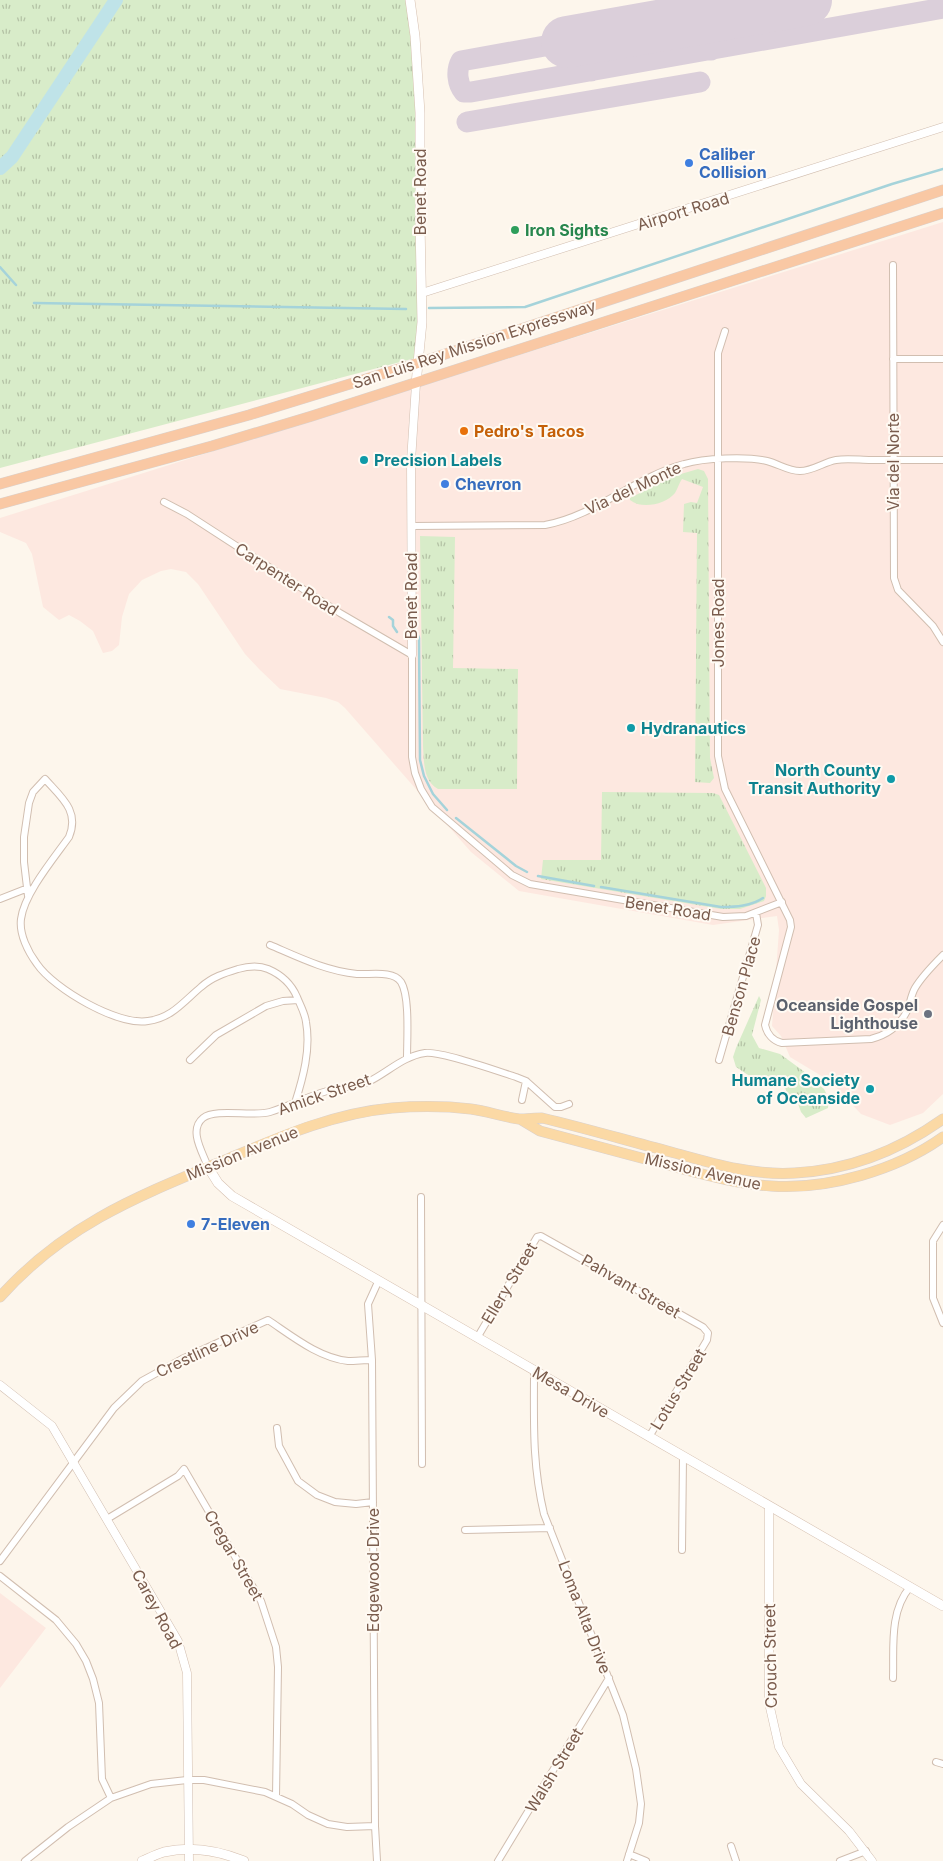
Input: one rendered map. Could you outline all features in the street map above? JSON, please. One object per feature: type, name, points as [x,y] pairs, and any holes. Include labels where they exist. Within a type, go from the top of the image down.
[{"type":"highway","name":"San Luis Rey Mission Expressway","points":[[0,484],[240,417],[418,363],[943,190]]},
{"type":"highway","name":"San Luis Rey Mission Expressway","points":[[0,504],[212,446],[416,384],[943,213]]},
{"type":"main road","name":"Benet Road","points":[[410,0],[415,36],[419,94],[422,322],[416,384]]},
{"type":"main road","name":"Mission Avenue","points":[[0,1297],[43,1255],[86,1224],[133,1199],[309,1126],[373,1110],[410,1107],[486,1111],[519,1119],[540,1130],[567,1138],[714,1178],[771,1186],[806,1186],[858,1175],[891,1165],[922,1151],[943,1137]]},
{"type":"main road","name":"Mission Avenue","points":[[519,1119],[542,1118],[723,1166],[759,1172],[793,1174],[846,1165],[880,1155],[910,1141],[943,1119]]},
{"type":"main road","name":"Mesa Drive","points":[[208,1167],[218,1183],[232,1196],[378,1282],[943,1606]]},
{"type":"main road","points":[[142,1861],[164,1852],[190,1850],[207,1850],[226,1854],[244,1861]]},
{"type":"street","name":"Airport Road","points":[[422,294],[943,127]]},
{"type":"street","name":"Via del Norte","points":[[893,265],[892,460],[894,578],[898,590],[933,626],[943,642]]},
{"type":"street","name":"Jones Road","points":[[724,331],[718,353],[718,756],[725,789],[790,920],[791,927],[764,1025],[766,1032],[776,1041],[782,1043],[861,1040],[884,1036],[896,1027],[907,1010],[913,990],[943,955]]},
{"type":"street","points":[[893,359],[943,359]]},
{"type":"street","name":"Benet Road","points":[[416,384],[411,526],[412,757],[421,789],[432,807],[512,874],[530,884],[723,917],[746,916],[782,902]]},
{"type":"street","name":"Via del Monte","points":[[411,526],[545,525],[555,523],[581,513],[661,472],[700,460],[758,459],[789,470],[798,471],[807,470],[835,460],[943,460]]},
{"type":"street","name":"Carpenter Road","points":[[164,502],[187,514],[333,608],[412,656]]},
{"type":"street","points":[[28,896],[69,837],[73,828],[71,812],[45,779],[33,792],[29,803],[24,837],[24,862],[28,896],[21,919],[22,937],[37,965],[54,983],[88,1004],[137,1022],[162,1019],[189,999],[201,986],[221,974],[248,966],[262,967],[278,973],[292,986],[306,1020],[305,1073],[295,1104]]},
{"type":"street","points":[[0,899],[28,888]]},
{"type":"street","name":"Benson Place","points":[[719,1060],[758,925],[756,912]]},
{"type":"street","points":[[270,945],[322,966],[356,974],[392,975],[401,981],[406,997],[407,1058]]},
{"type":"street","points":[[190,1060],[216,1035],[266,1006],[283,1001],[298,1000]]},
{"type":"street","name":"Amick Street","points":[[208,1167],[196,1138],[197,1129],[204,1117],[214,1113],[249,1115],[268,1112],[295,1104],[326,1091],[366,1082],[407,1058],[426,1052],[526,1081],[555,1106],[561,1107],[569,1104]]},
{"type":"street","points":[[522,1100],[526,1081]]},
{"type":"street","points":[[420,1197],[422,1464]]},
{"type":"street","points":[[943,1225],[933,1241],[933,1298],[943,1323]]},
{"type":"street","name":"Ellery Street","points":[[477,1338],[538,1237],[546,1238]]},
{"type":"street","name":"Pahvant Street","points":[[546,1238],[703,1327],[708,1333],[707,1340]]},
{"type":"street","name":"Edgewood Drive","points":[[376,1861],[372,1360],[368,1304],[378,1282]]},
{"type":"street","name":"Crestline Drive","points":[[0,1561],[114,1408],[142,1381],[182,1359],[268,1320],[322,1353],[332,1357],[349,1361],[372,1360]]},
{"type":"street","name":"Lotus Street","points":[[648,1437],[707,1340]]},
{"type":"street","name":"Loma Alta Drive","points":[[534,1371],[534,1460],[538,1488],[550,1528],[623,1715],[636,1769],[641,1804],[640,1823],[628,1858]]},
{"type":"street","name":"Carey Road","points":[[0,1386],[52,1426],[178,1641],[187,1673],[189,1861]]},
{"type":"street","points":[[277,1428],[279,1446],[298,1481],[317,1495],[335,1502],[356,1504],[373,1502]]},
{"type":"street","points":[[682,1550],[683,1457]]},
{"type":"street","name":"Cregar Street","points":[[107,1519],[178,1476],[184,1469],[261,1600],[276,1648],[278,1667],[276,1796]]},
{"type":"street","name":"Crouch Street","points":[[769,1506],[769,1703],[779,1747],[801,1784],[849,1830],[872,1861]]},
{"type":"street","points":[[465,1530],[550,1528]]},
{"type":"street","points":[[1,1577],[56,1620],[76,1644],[86,1661],[99,1703],[102,1779],[111,1798]]},
{"type":"street","points":[[893,1678],[896,1614],[905,1593],[910,1587]]},
{"type":"street","name":"Walsh Street","points":[[498,1861],[609,1678]]},
{"type":"street","points":[[936,1762],[943,1764]]},
{"type":"street","points":[[24,1861],[68,1827],[111,1798],[151,1784],[187,1780],[204,1780],[265,1792],[292,1804],[308,1815],[328,1824],[347,1827],[375,1826]]},
{"type":"street","points":[[731,1846],[736,1861]]},
{"type":"street","points":[[840,1861],[866,1851]]},
{"type":"street","points":[[628,1858],[646,1861]]},
{"type":"shaded area","points":[[943,222],[943,1094],[923,1113],[890,1125],[861,1114],[830,1081],[790,1057],[781,1036],[772,1026],[779,930],[777,916],[713,925],[519,891],[471,852],[338,702],[280,689],[260,670],[245,654],[198,584],[186,572],[171,569],[161,571],[142,580],[129,594],[122,617],[119,645],[112,651],[103,653],[93,631],[80,621],[69,615],[59,620],[43,607],[32,554],[26,543],[0,532],[0,518]]},
{"type":"shaded area","points":[[0,1593],[46,1628],[0,1688]]},
{"type":"green space","points":[[0,0],[410,0],[415,36],[419,357],[0,468]]},
{"type":"green space","points":[[698,469],[704,471],[708,479],[710,758],[714,778],[710,783],[695,782],[697,533],[683,532],[684,504],[697,503],[703,487],[682,479],[675,493],[660,503],[641,505],[630,500],[630,498],[674,476]]},
{"type":"green space","points":[[420,536],[455,537],[453,668],[518,669],[517,789],[438,789],[429,781],[427,776],[423,746]]},
{"type":"green space","points":[[602,792],[713,793],[719,795],[766,888],[764,901],[740,909],[721,909],[541,879],[543,860],[601,860]]},
{"type":"green space","points":[[759,996],[761,1000],[752,1035],[759,1048],[780,1054],[824,1089],[829,1099],[828,1108],[806,1118],[801,1112],[796,1098],[787,1098],[784,1084],[780,1081],[754,1078],[736,1067],[733,1057]]},
{"type":"waterway","points":[[0,168],[12,157],[116,0]]},
{"type":"waterway","points":[[429,308],[525,307],[892,184],[943,169]]},
{"type":"waterway","points":[[0,267],[16,285]]},
{"type":"waterway","points":[[34,303],[406,309]]},
{"type":"waterway","points":[[389,617],[393,620],[393,626],[397,632]]},
{"type":"waterway","points":[[417,633],[419,638],[420,760],[424,776],[433,794],[447,810]]},
{"type":"waterway","points":[[456,818],[516,866],[527,872]]},
{"type":"waterway","points":[[538,876],[594,886]]},
{"type":"waterway","points":[[601,887],[721,907],[753,903],[763,898]]},
{"type":"taxiway","points":[[567,42],[461,61],[458,73],[460,85],[464,92],[471,92],[943,8]]},
{"type":"taxiway","points":[[702,19],[714,23],[720,32],[719,41],[711,50]]},
{"type":"taxiway","points":[[591,71],[597,65],[600,45],[610,35]]},
{"type":"taxiway","points":[[467,122],[700,82]]},
{"type":"runway","points":[[567,42],[806,0]]},
{"type":"place","name":"Caliber Collision","points":[[689,163]]},
{"type":"place","name":"Iron Sights","points":[[515,230]]},
{"type":"place","name":"Pedro's Tacos","points":[[464,431]]},
{"type":"place","name":"Precision Labels","points":[[364,460]]},
{"type":"place","name":"Chevron","points":[[445,484]]},
{"type":"place","name":"Hydranautics","points":[[631,728]]},
{"type":"place","name":"North County Transit Authority","points":[[891,779]]},
{"type":"place","name":"Oceanside Gospel Lighthouse","points":[[928,1014]]},
{"type":"place","name":"Humane Society of Oceanside","points":[[870,1089]]},
{"type":"place","name":"7-Eleven","points":[[191,1224]]}]
